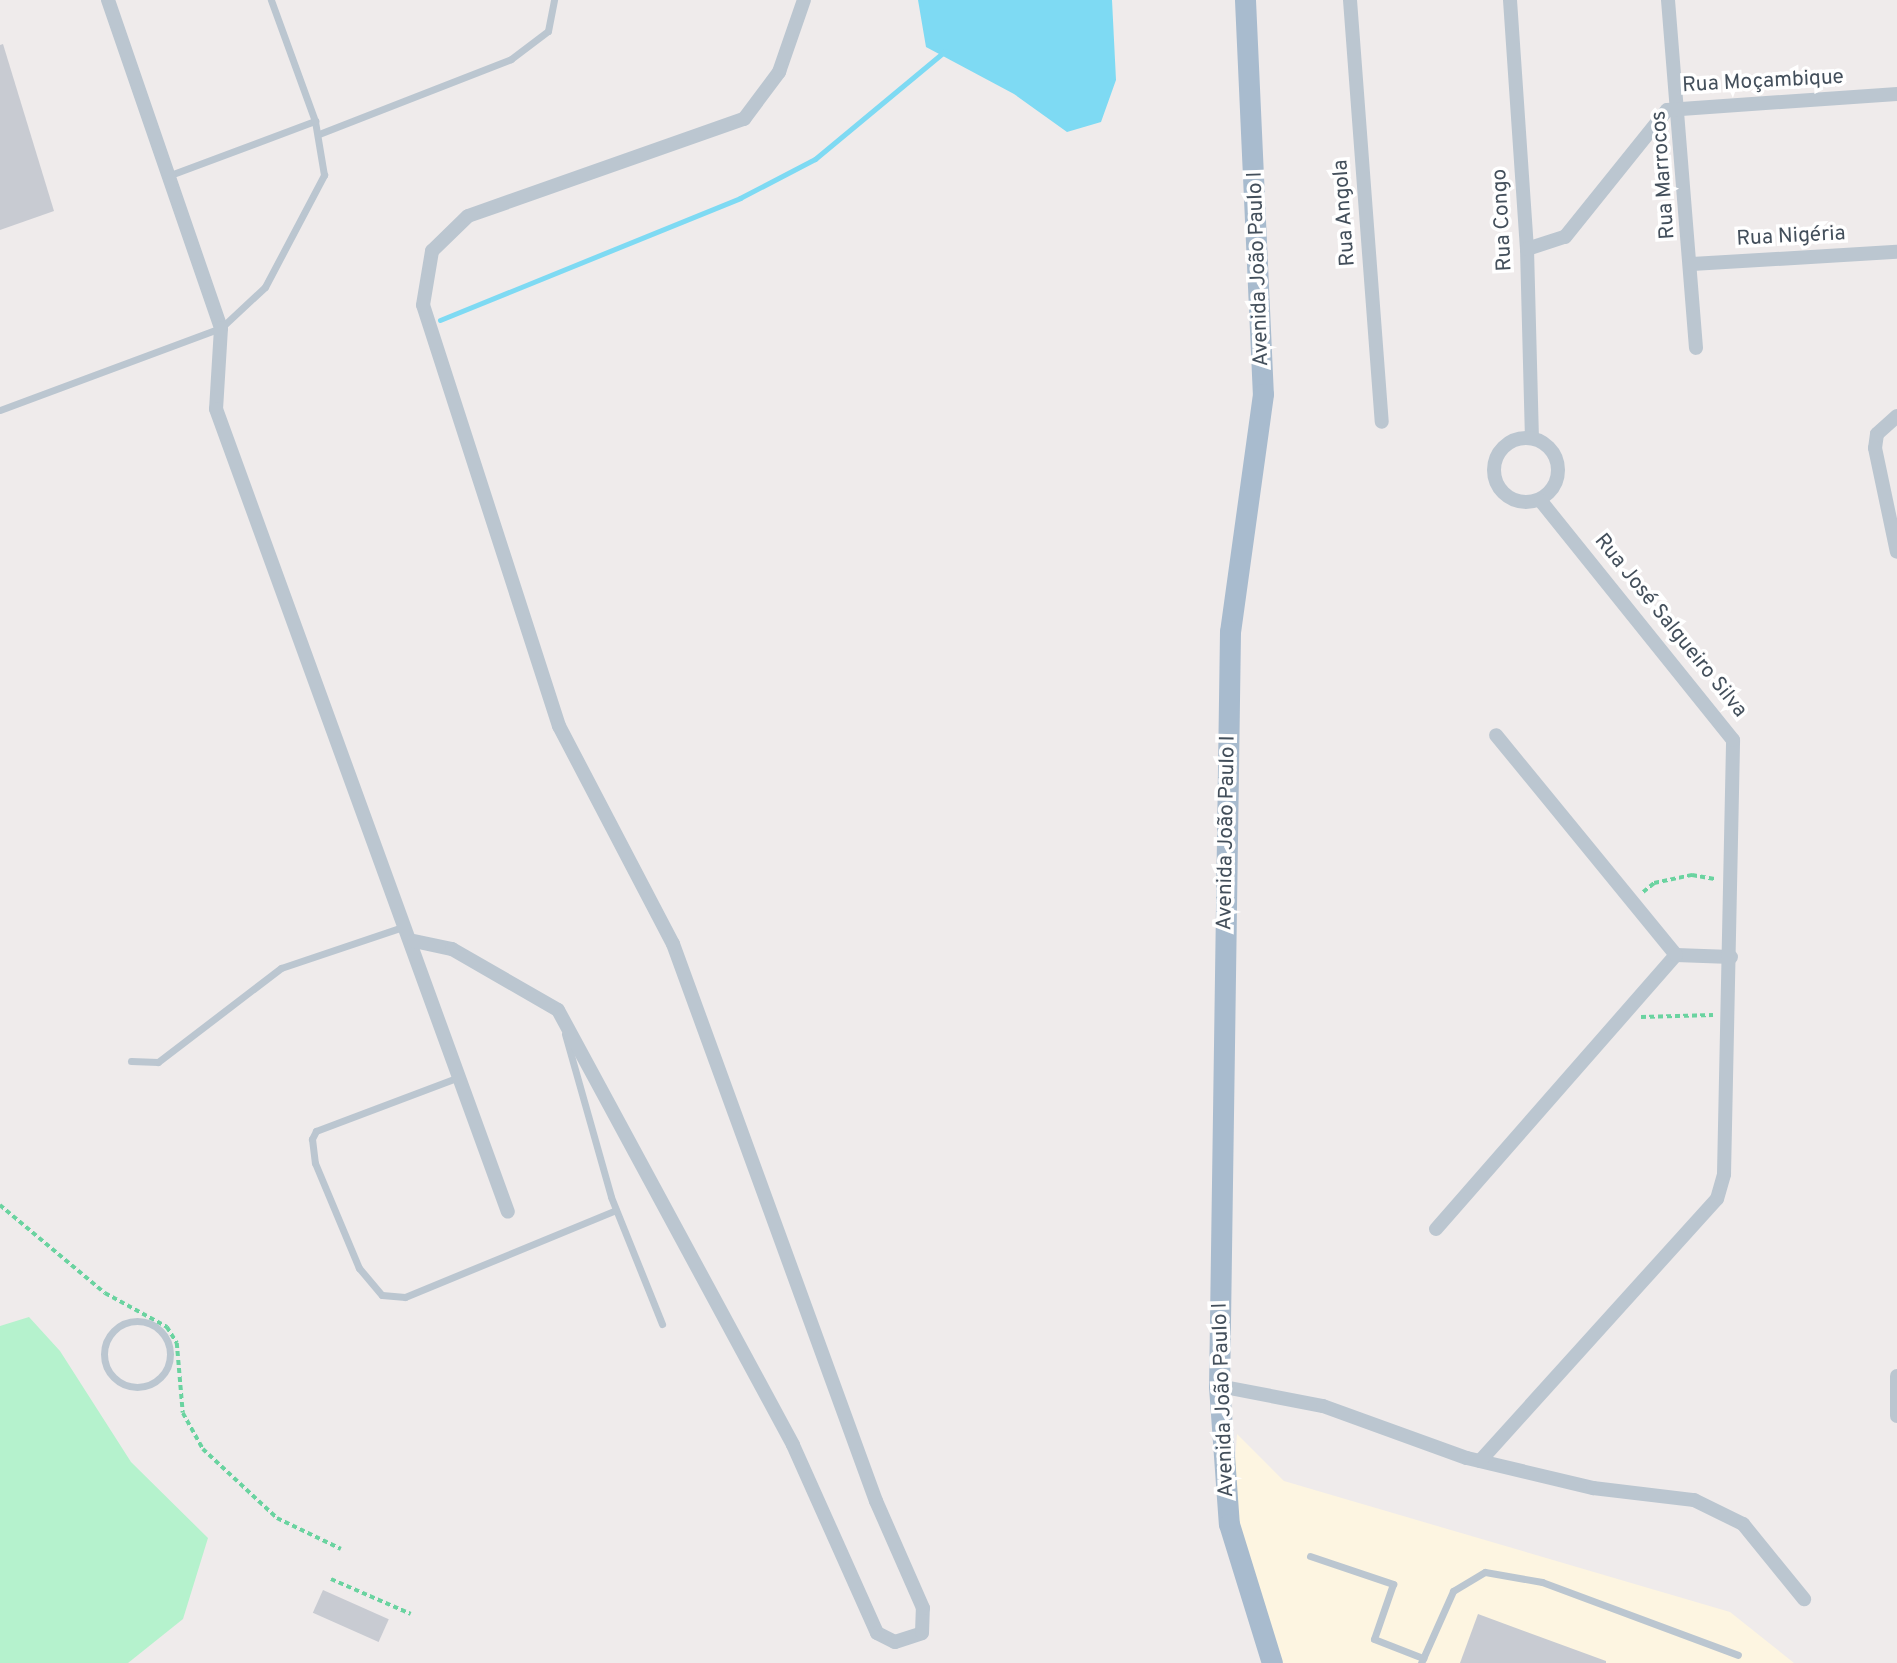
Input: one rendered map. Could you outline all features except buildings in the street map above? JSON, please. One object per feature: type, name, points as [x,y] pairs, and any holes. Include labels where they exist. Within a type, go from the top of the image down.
[{"type":"main road","name":"Avenida João Paulo I","points":[[1245,0],[1263,394],[1230,631],[1220,1386],[1229,1524],[1272,1663]]},
{"type":"street","points":[[108,0],[173,174],[221,328],[216,409],[414,941],[508,1212]]},
{"type":"street","points":[[414,941],[452,949],[558,1010],[793,1445],[877,1633],[895,1642],[922,1633],[923,1608],[876,1501],[789,1253],[727,1104],[678,956],[559,726],[423,305],[432,251],[467,216],[744,120],[779,72],[804,0]]},
{"type":"street","name":"Rua Angola","points":[[1350,0],[1382,422]]},
{"type":"street","name":"Rua Congo","points":[[1510,0],[1527,249],[1532,437]]},
{"type":"street","name":"Rua Marrocos","points":[[1668,0],[1680,106],[1696,348]]},
{"type":"street","name":"Rua Moçambique","points":[[1527,249],[1565,237],[1653,123],[1680,106],[1713,110],[1897,94]]},
{"type":"street","name":"Rua Nigéria","points":[[1692,264],[1895,252]]},
{"type":"street","points":[[1897,416],[1878,435],[1875,448],[1897,552]]},
{"type":"street","points":[[1532,437],[1555,454],[1556,471],[1541,501],[1517,502],[1495,477],[1501,448],[1532,437]]},
{"type":"street","name":"Rua José Salgueiro Silva","points":[[1480,1461],[1717,1199],[1724,1174],[1731,957],[1733,740],[1541,501]]},
{"type":"street","points":[[1496,735],[1676,955],[1731,957]]},
{"type":"street","points":[[1436,1229],[1676,955]]},
{"type":"street","points":[[1896,1409],[1897,1376]]},
{"type":"street","points":[[1220,1386],[1323,1406],[1480,1461],[1718,1509],[1743,1524],[1804,1599]]},
{"type":"lane","points":[[0,410],[221,328],[256,300],[300,229],[324,175],[316,121],[271,0]]},
{"type":"lane","points":[[319,134],[511,60],[548,31],[554,0]]},
{"type":"lane","points":[[173,174],[316,121]]},
{"type":"lane","points":[[131,1061],[158,1062],[281,968],[408,926]]},
{"type":"lane","points":[[558,1010],[616,1210],[662,1324]]},
{"type":"lane","points":[[460,1077],[316,1131],[312,1139],[315,1163],[359,1268],[382,1294],[405,1297],[616,1210]]},
{"type":"lane","points":[[131,1321],[158,1328],[169,1344],[165,1371],[142,1387],[116,1380],[105,1364],[108,1336],[131,1321]]},
{"type":"lane","points":[[1310,1556],[1393,1584],[1374,1639],[1422,1661],[1453,1591],[1485,1572],[1507,1572],[1738,1655]]},
{"type":"path","points":[[1633,900],[1654,883],[1692,875],[1731,882]]},
{"type":"path","points":[[1626,1013],[1729,1015]]},
{"type":"path","points":[[0,1205],[105,1293],[167,1327],[177,1343],[183,1413],[203,1449],[277,1518],[341,1549]]},
{"type":"path","points":[[331,1579],[411,1614]]},
{"type":"shaded area","points":[[1237,1434],[1284,1481],[1730,1612],[1794,1663],[1280,1663],[1243,1549],[1233,1489]]},
{"type":"green space","points":[[29,1317],[60,1351],[131,1462],[208,1538],[183,1619],[128,1663],[0,1663],[0,1326]]},
{"type":"water","points":[[918,0],[1112,0],[1116,80],[1101,122],[1067,132],[1014,94],[926,47]]},
{"type":"waterway","points":[[440,320],[740,198],[815,159],[945,51]]}]
